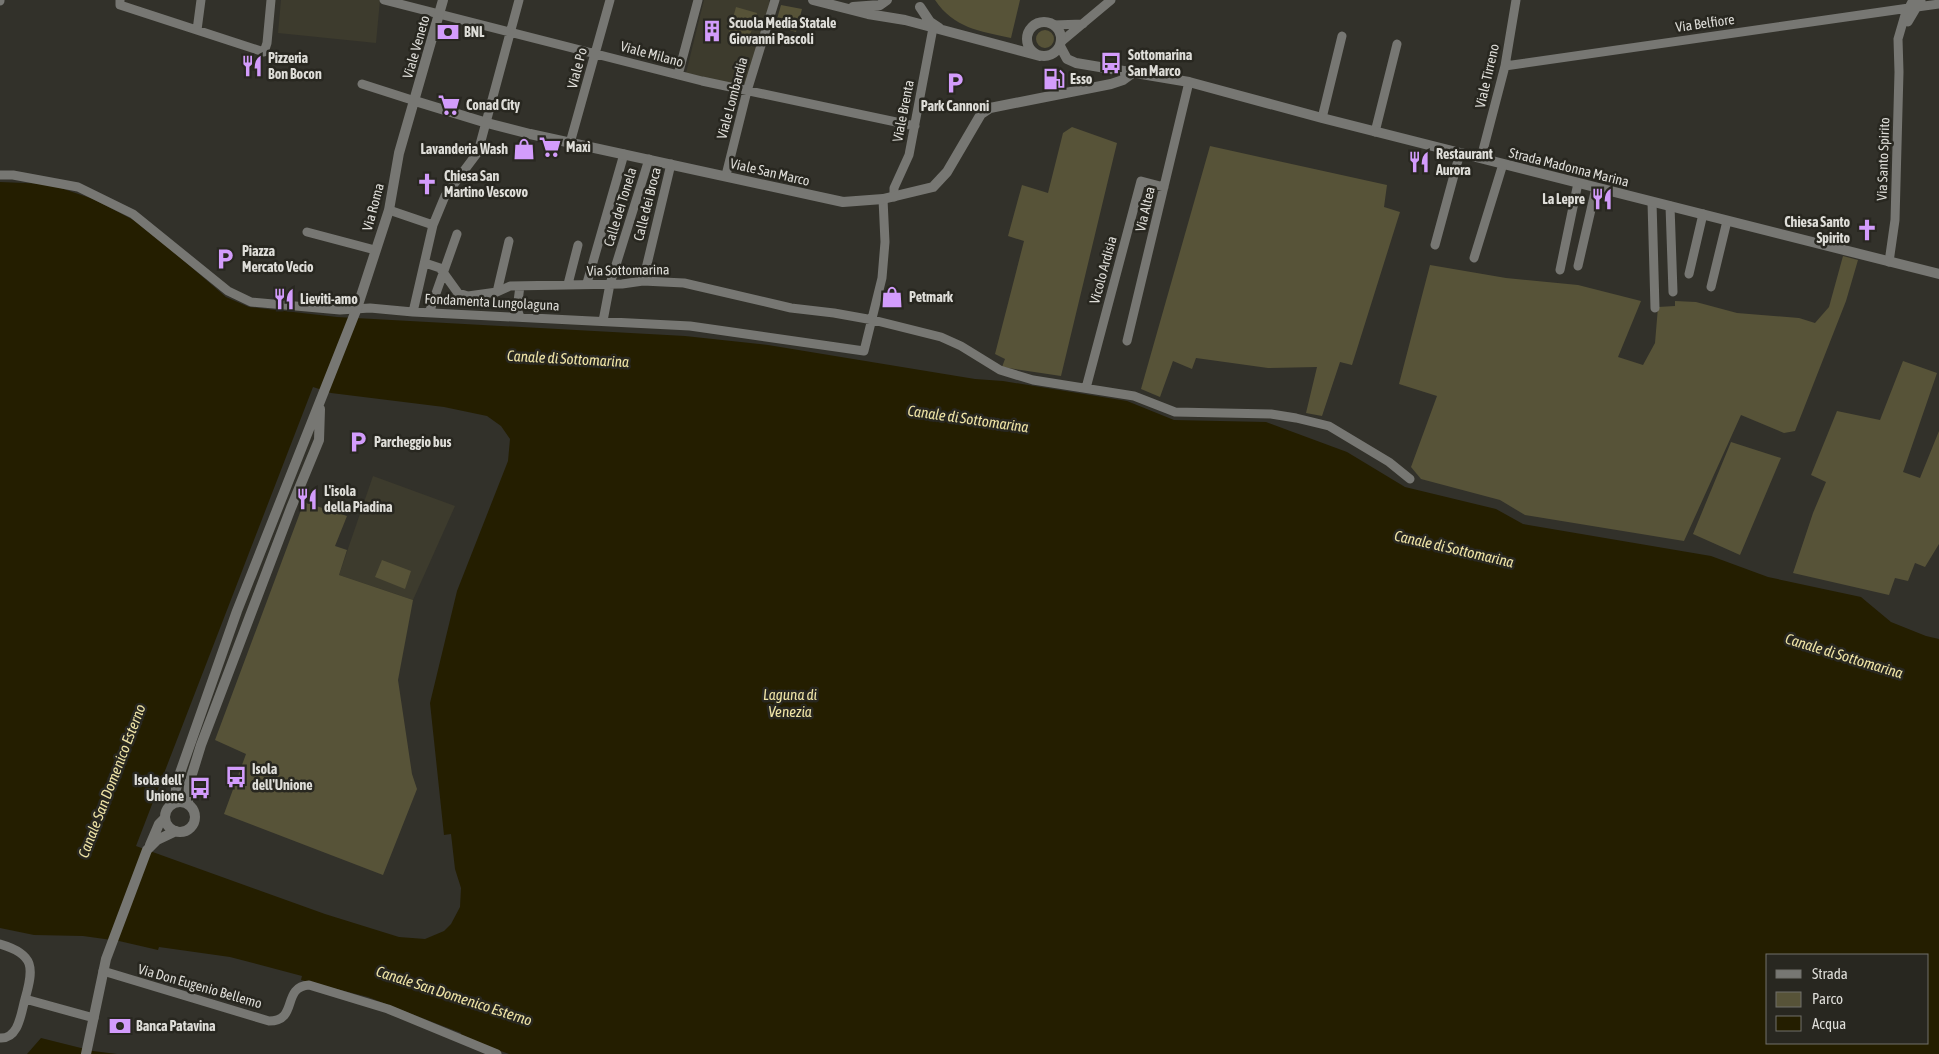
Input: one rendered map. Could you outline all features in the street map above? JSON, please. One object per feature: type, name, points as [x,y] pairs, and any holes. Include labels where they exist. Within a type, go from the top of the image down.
[{"type":"street","points":[[197,30],[201,0]]},
{"type":"street","points":[[120,2],[264,52],[267,43],[272,0]]},
{"type":"street","name":"Viale Milano","points":[[384,0],[678,75],[914,126]]},
{"type":"street","name":"Viale Veneto","points":[[415,101],[443,0]]},
{"type":"street","points":[[413,312],[433,225],[446,196],[478,152],[519,0]]},
{"type":"street","name":"Viale Po","points":[[570,142],[610,0]]},
{"type":"street","points":[[678,75],[698,0]]},
{"type":"street","name":"Viale Lombardia","points":[[726,176],[747,91],[775,0]]},
{"type":"street","points":[[813,0],[901,19],[1040,56],[1050,56],[1058,50],[1061,43],[1111,0]]},
{"type":"street","points":[[848,8],[860,5],[880,5],[888,0],[890,12],[901,19],[914,17],[919,3]]},
{"type":"street","name":"Viale Tirreno","points":[[1480,158],[1506,66],[1516,0]]},
{"type":"street","points":[[919,3],[930,22],[938,29]]},
{"type":"street","name":"Via Belfiore","points":[[1506,66],[1915,4],[1939,4]]},
{"type":"street","name":"Via Santo Spirito","points":[[1889,262],[1895,220],[1898,39],[1901,27],[1915,4]]},
{"type":"street","points":[[1001,46],[1019,44],[1034,25],[1042,22],[1054,25],[1083,24]]},
{"type":"street","points":[[1054,25],[1060,31],[1061,43]]},
{"type":"street","name":"Viale Brenta","points":[[894,196],[894,188],[909,155],[914,126],[938,29]]},
{"type":"street","points":[[1028,32],[1028,45],[1032,52],[1040,56]]},
{"type":"street","points":[[1322,118],[1342,36]]},
{"type":"street","name":"Strada Madonna Marina","points":[[1061,43],[1067,59],[1076,63],[1189,82],[1375,132],[1939,274]]},
{"type":"street","points":[[1375,132],[1397,44]]},
{"type":"street","name":"Viale San Marco","points":[[362,84],[487,123],[832,200],[856,202],[883,199],[927,189],[938,183],[947,172],[985,110],[1111,84],[1123,80],[1134,72]]},
{"type":"street","name":"Via Altea","points":[[1127,341],[1189,82]]},
{"type":"street","name":"Via Roma","points":[[175,802],[180,772],[234,621],[355,313],[389,210],[399,153],[415,101]]},
{"type":"street","points":[[1436,245],[1460,153]]},
{"type":"street","points":[[588,283],[624,154]]},
{"type":"street","name":"Calle dei Tonela","points":[[603,321],[610,284],[649,159]]},
{"type":"street","name":"Calle dei Broca","points":[[643,281],[671,164]]},
{"type":"street","points":[[1474,258],[1503,164]]},
{"type":"street","name":"Fondamenta Lungolaguna","points":[[0,175],[13,175],[78,187],[133,214],[228,292],[251,302],[355,313],[370,308],[429,313],[690,326],[864,352],[882,278],[885,227],[883,199]]},
{"type":"street","name":"Vicolo Ardisia","points":[[1086,388],[1141,181],[1164,187]]},
{"type":"street","points":[[1560,270],[1578,183]]},
{"type":"street","points":[[1578,266],[1596,188]]},
{"type":"street","points":[[1652,202],[1655,308]]},
{"type":"street","points":[[1670,206],[1673,292]]},
{"type":"street","points":[[389,210],[433,225]]},
{"type":"street","points":[[1689,274],[1703,214]]},
{"type":"street","points":[[1711,287],[1727,221]]},
{"type":"street","points":[[307,232],[375,250]]},
{"type":"street","points":[[429,313],[457,234]]},
{"type":"street","points":[[497,292],[509,241]]},
{"type":"street","points":[[568,284],[578,245]]},
{"type":"street","name":"Via Sottomarina","points":[[425,262],[434,265],[444,272],[458,293],[472,296],[497,292],[510,286],[610,284],[643,281],[684,283],[791,308],[873,320],[941,338],[961,346],[1000,370],[1033,380],[1134,396],[1175,412],[1271,414],[1329,426],[1389,462],[1410,479]]},
{"type":"street","points":[[520,286],[517,308],[520,317]]},
{"type":"street","points":[[188,803],[189,784],[201,746],[288,516],[319,440],[320,402]]},
{"type":"street","points":[[87,1052],[103,971],[112,941],[148,848],[159,824],[165,818],[168,808],[175,802],[182,801],[188,803],[195,812],[194,823],[188,830],[176,831],[163,836],[148,848]]},
{"type":"street","points":[[165,818],[168,825],[176,831]]},
{"type":"street","points":[[0,944],[15,949],[24,955],[29,962],[31,970],[31,979],[15,1031],[9,1037],[0,1038]]},
{"type":"street","name":"Via Don Eugenio Bellemo","points":[[103,971],[270,1021],[282,1019],[286,1014],[295,990],[302,985],[308,985],[388,1009],[498,1054]]},
{"type":"street","points":[[25,999],[94,1018]]},
{"type":"shaded area","points":[[281,0],[380,0],[376,43],[278,33]]},
{"type":"shaded area","points":[[704,0],[769,0],[770,3],[746,83],[729,84],[686,73]]},
{"type":"shaded area","points":[[373,476],[455,506],[413,600],[339,575]]},
{"type":"green space","points":[[935,0],[1020,0],[1011,38],[968,27],[950,17]]},
{"type":"green space","points":[[781,5],[802,9],[796,32],[775,26]]},
{"type":"green space","points":[[736,7],[757,13],[747,45],[727,40]]},
{"type":"green space","points":[[1045,30],[1051,33],[1054,39],[1051,45],[1045,48],[1039,45],[1036,39],[1039,33]]},
{"type":"green space","points":[[1072,127],[1117,143],[1061,376],[1002,367],[1005,359],[995,354],[1024,241],[1008,236],[1022,185],[1048,193],[1063,133]]},
{"type":"green space","points":[[1210,146],[1387,185],[1384,207],[1400,212],[1352,365],[1340,362],[1322,416],[1306,413],[1317,367],[1268,368],[1196,358],[1192,369],[1173,361],[1160,397],[1141,389]]},
{"type":"green space","points":[[1843,256],[1858,260],[1846,301],[1795,431],[1784,433],[1741,415],[1684,541],[1525,515],[1500,500],[1421,479],[1411,467],[1437,396],[1399,384],[1430,265],[1506,278],[1578,285],[1641,301],[1618,357],[1643,365],[1655,343],[1658,307],[1675,306],[1675,301],[1696,302],[1737,313],[1799,318],[1815,323],[1829,307]]},
{"type":"green space","points":[[1903,361],[1937,373],[1903,472],[1920,478],[1939,431],[1939,544],[1925,567],[1915,563],[1908,581],[1895,578],[1889,595],[1793,573],[1813,513],[1826,482],[1811,475],[1837,411],[1880,420]]},
{"type":"green space","points":[[1731,442],[1781,458],[1740,555],[1693,534]]},
{"type":"green space","points":[[304,502],[347,516],[335,546],[347,550],[339,575],[413,600],[398,680],[412,774],[417,789],[383,875],[224,814],[246,754],[215,740]]},
{"type":"green space","points":[[382,560],[411,571],[405,589],[375,577]]},
{"type":"water","name":"Laguna di Venezia","points":[[0,182],[49,184],[93,199],[141,224],[226,297],[249,307],[337,317],[685,336],[768,345],[975,379],[1003,381],[1127,401],[1174,420],[1266,422],[1347,452],[1405,487],[1496,509],[1523,524],[1711,556],[1768,577],[1861,597],[1891,622],[1926,636],[1939,639],[1939,1054],[509,1054],[460,1036],[461,1033],[368,997],[301,980],[302,976],[230,957],[159,947],[158,950],[119,941],[83,936],[34,935],[0,928]],"holes":[[[313,387],[331,393],[444,407],[487,416],[501,426],[510,439],[508,461],[457,591],[430,703],[444,835],[451,834],[455,869],[461,888],[460,907],[451,924],[444,931],[425,939],[399,937],[325,914],[136,846]]]},
{"type":"water","points":[[41,1038],[93,1051],[117,1054],[27,1054]]},
{"type":"place","name":"Scuola Media Statale Giovanni Pascoli","points":[[712,31]]},
{"type":"place","name":"BNL","points":[[448,32]]},
{"type":"place","name":"Sottomarina San Marco","points":[[1111,63]]},
{"type":"place","name":"Pizzeria Bon Bocon","points":[[252,66]]},
{"type":"place","name":"Esso","points":[[1054,79]]},
{"type":"place","name":"Park Cannoni","points":[[955,83]]},
{"type":"place","name":"Conad City","points":[[449,105]]},
{"type":"place","name":"Maxì","points":[[550,147]]},
{"type":"place","name":"Lavanderia Wash","points":[[524,149]]},
{"type":"place","name":"Restaurant Aurora","points":[[1419,162]]},
{"type":"place","name":"Chiesa San Martino Vescovo","points":[[427,184]]},
{"type":"place","name":"La Lepre","points":[[1602,199]]},
{"type":"place","name":"Chiesa Santo Spirito","points":[[1867,230]]},
{"type":"place","name":"Piazza Mercato Vecio","points":[[225,259]]},
{"type":"place","name":"Petmark","points":[[892,297]]},
{"type":"place","name":"Lieviti-amo","points":[[284,299]]},
{"type":"place","name":"Parcheggio bus","points":[[358,442]]},
{"type":"place","name":"L'isola della Piadina","points":[[307,499]]},
{"type":"place","name":"Isola dell'Unione","points":[[236,777]]},
{"type":"place","name":"Isola dell' Unione","points":[[200,788]]},
{"type":"place","name":"Banca Patavina","points":[[120,1026]]},
{"type":"water label","name":"Canale di Sottomarina","points":[[568,359]]},
{"type":"water label","name":"Canale di Sottomarina","points":[[968,419]]},
{"type":"water label","name":"Canale di Sottomarina","points":[[1454,549]]},
{"type":"water label","name":"Canale di Sottomarina","points":[[1844,656]]},
{"type":"water label","name":"Canale San Domenico Esterno","points":[[112,781]]},
{"type":"water label","name":"Canale San Domenico Esterno","points":[[454,996]]}]
